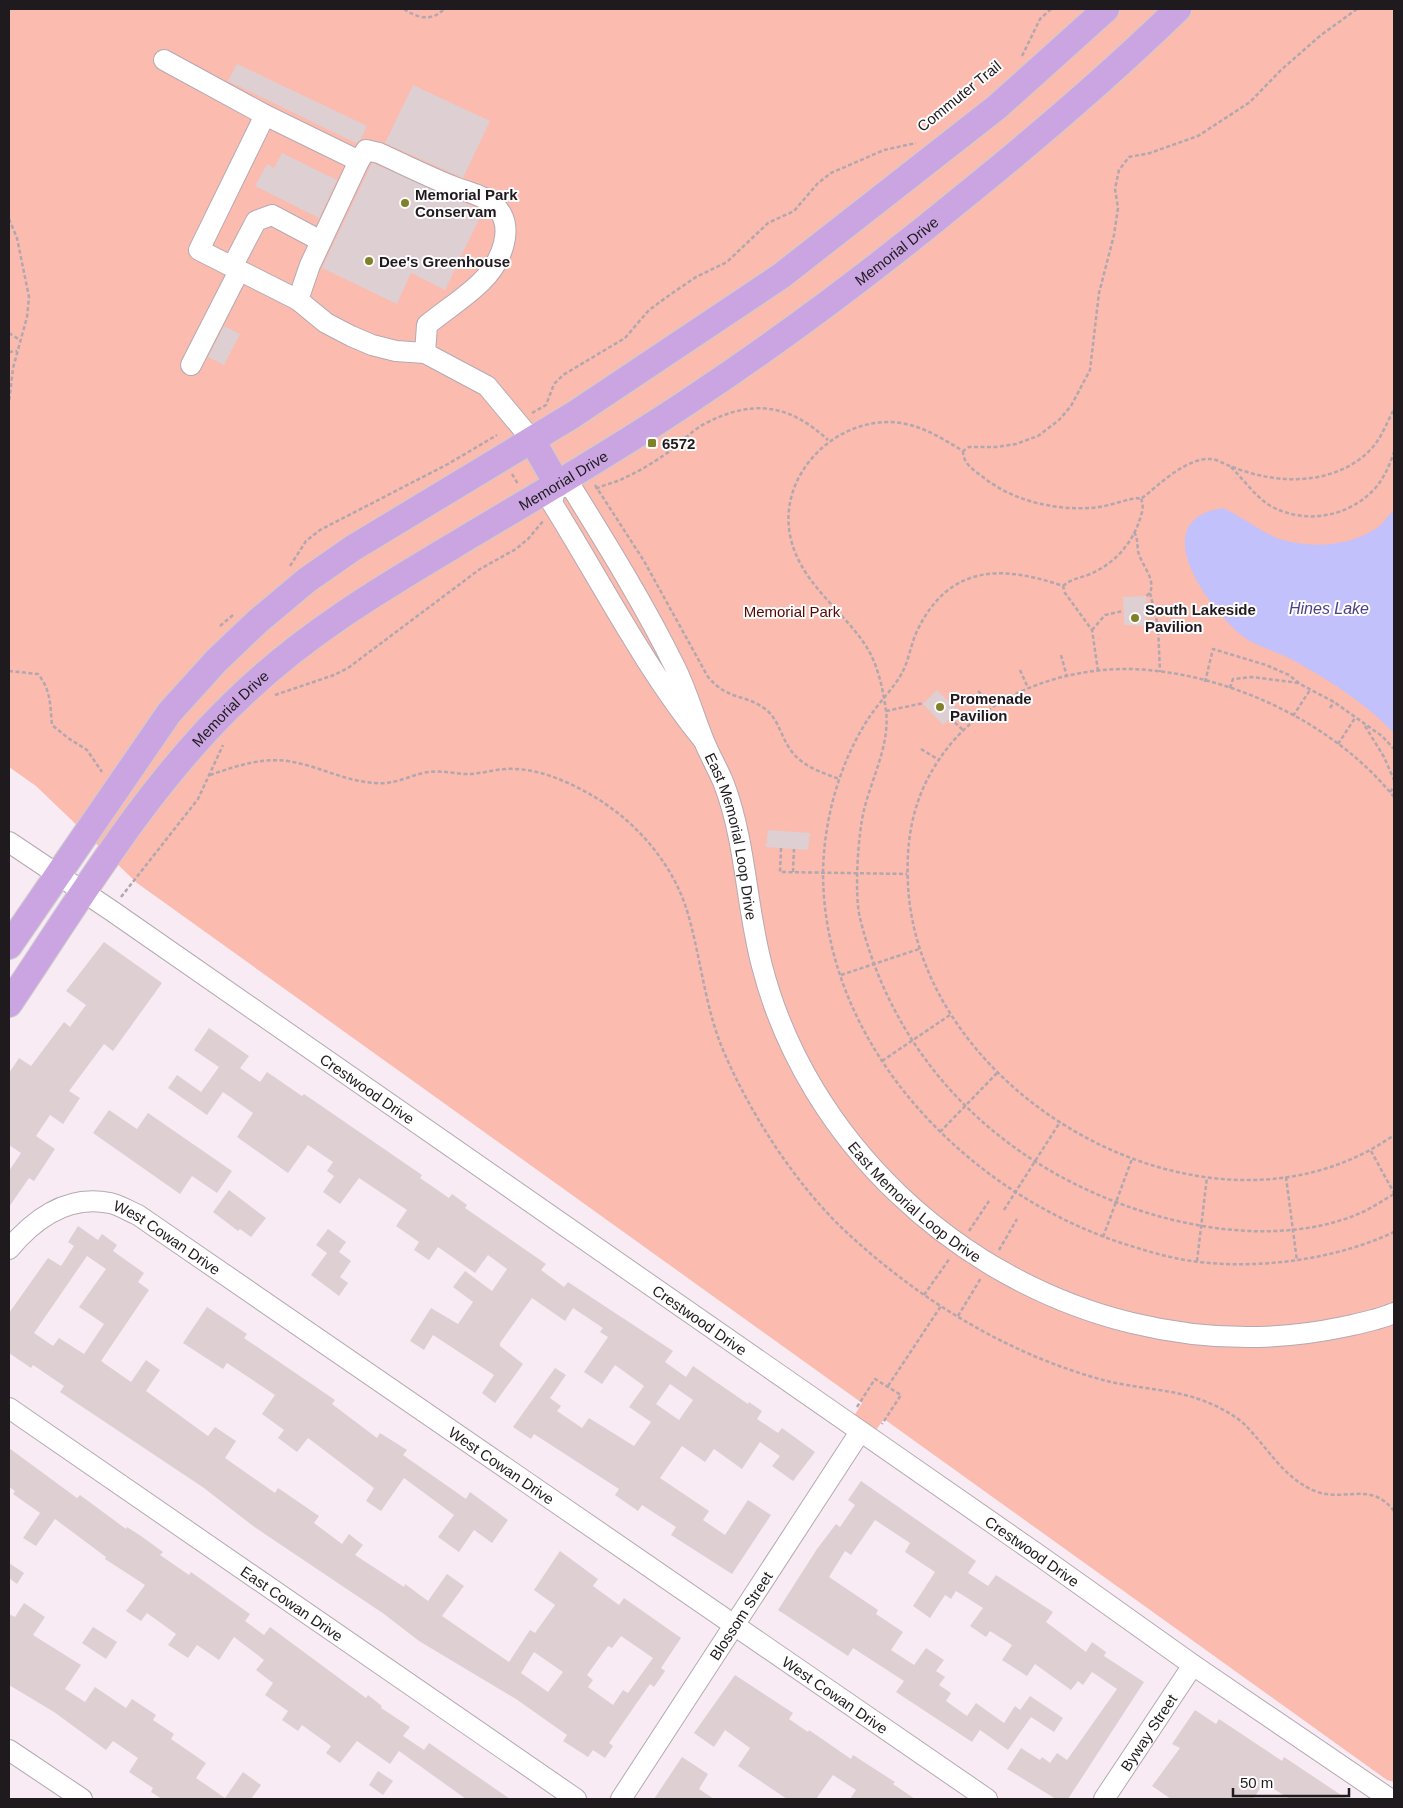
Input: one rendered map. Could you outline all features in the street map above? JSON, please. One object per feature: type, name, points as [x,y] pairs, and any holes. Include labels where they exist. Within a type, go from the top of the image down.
[{"type":"main road","points":[[9,946],[170,713],[216,661],[258,620],[307,580],[529,429],[653,363],[782,276],[997,107],[1106,9]]},
{"type":"main road","name":"Memorial Drive","points":[[9,1004],[151,795],[198,738],[245,692],[287,655],[330,622],[376,592],[557,484],[686,404],[804,320],[912,238],[1029,143],[1178,9]]},
{"type":"main road","points":[[529,429],[557,484]]},
{"type":"street","points":[[164,60],[265,115],[358,161]]},
{"type":"street","points":[[265,115],[199,250],[298,300],[326,323],[372,345],[396,351],[425,354],[487,386],[529,429]]},
{"type":"street","points":[[298,300],[321,241],[358,161],[366,150],[379,153],[453,187],[486,199],[500,211],[504,222],[505,236],[502,255],[481,282],[427,325],[425,354]]},
{"type":"street","points":[[192,365],[256,221],[272,215],[321,241]]},
{"type":"street","name":"East Memorial Loop Drive","points":[[557,484],[572,488],[659,636],[688,696],[704,741],[724,785],[738,830],[761,965],[788,1040],[822,1102],[857,1149],[881,1176],[932,1225],[990,1264],[1046,1294],[1106,1317],[1183,1333],[1260,1338],[1293,1336],[1381,1319],[1394,1313]]},
{"type":"street","name":"Crestwood Drive","points":[[9,842],[112,911],[1194,1666],[1390,1799]]},
{"type":"street","name":"West Cowan Drive","points":[[9,1249],[26,1229],[57,1208],[82,1200],[111,1203],[138,1215],[986,1799]]},
{"type":"street","name":"East Cowan Drive","points":[[9,1408],[576,1799]]},
{"type":"street","name":"Blossom Street","points":[[621,1799],[859,1432]]},
{"type":"street","name":"Byway Street","points":[[1104,1799],[1194,1666]]},
{"type":"street","points":[[9,1750],[82,1799]]},
{"type":"path","points":[[404,9],[419,18],[438,16],[444,9]]},
{"type":"path","name":"Commuter Trail","points":[[1018,62],[1040,19],[1051,9]]},
{"type":"path","points":[[963,451],[969,447],[996,447],[1016,444],[1038,436],[1059,420],[1071,406],[1090,370],[1099,293],[1114,236],[1118,208],[1116,189],[1119,170],[1130,158],[1198,136],[1250,102],[1281,70],[1321,35],[1357,9]]},
{"type":"path","name":"Commuter Trail","points":[[529,429],[546,405],[554,384],[563,375],[625,338],[649,310],[670,294],[696,277],[727,262],[768,223],[794,211],[818,182],[831,173],[866,156],[921,141]]},
{"type":"path","points":[[9,220],[17,238],[29,297],[27,317],[13,368],[9,403]]},
{"type":"path","points":[[9,333],[20,341]]},
{"type":"path","points":[[9,352],[18,351]]},
{"type":"path","points":[[592,491],[625,478],[671,450],[706,423],[752,407],[769,408],[794,417],[815,429],[828,440]]},
{"type":"path","points":[[1141,500],[1173,475],[1195,462],[1212,459],[1231,467],[1263,476],[1289,479],[1315,478],[1336,473],[1354,464],[1371,450],[1394,409]]},
{"type":"path","points":[[963,451],[918,427],[898,422],[854,428],[828,440],[810,459],[799,478],[788,517],[790,536],[798,563],[809,580],[854,630],[868,649],[884,697],[886,711],[884,747],[863,812],[859,873],[859,915],[875,964],[896,1015],[941,1080],[993,1132],[1034,1162],[1074,1185],[1116,1204],[1201,1226],[1264,1231],[1324,1224],[1363,1211],[1394,1193],[1371,1151]]},
{"type":"path","points":[[489,439],[501,433]]},
{"type":"path","points":[[963,451],[963,459],[985,479],[1032,502],[1048,506],[1091,508],[1136,498],[1141,500]]},
{"type":"path","points":[[1231,467],[1253,492],[1270,505],[1296,515],[1323,517],[1344,511],[1360,502],[1377,486],[1387,471],[1394,452]]},
{"type":"path","points":[[597,488],[644,561],[708,676],[721,690],[764,708],[776,721],[795,756],[812,768],[839,779]]},
{"type":"path","points":[[1063,586],[1070,580],[1105,566],[1124,549],[1134,532],[1143,510],[1141,500]]},
{"type":"path","points":[[273,696],[281,691],[334,675],[348,668],[480,569],[516,549],[528,539],[539,523],[548,518]]},
{"type":"path","points":[[1134,532],[1138,551],[1148,571],[1152,589],[1150,593],[1158,626],[1160,672]]},
{"type":"path","points":[[1063,586],[1024,574],[994,572],[977,576],[951,588],[939,598],[922,622],[902,673],[856,738],[839,779],[826,838],[823,873],[827,916],[841,975],[863,1026],[899,1085],[940,1132],[968,1158],[1015,1192],[1062,1218],[1103,1237],[1148,1252],[1197,1261],[1259,1264],[1297,1261],[1376,1240],[1394,1232]]},
{"type":"path","points":[[1063,586],[1065,594],[1092,630],[1098,671]]},
{"type":"path","points":[[1146,596],[1150,593]]},
{"type":"path","points":[[1092,630],[1105,615],[1123,611]]},
{"type":"path","points":[[1205,682],[1213,648],[1266,665],[1289,675],[1300,684],[1334,702],[1365,726],[1382,736],[1394,749]]},
{"type":"path","points":[[1061,655],[1067,677]]},
{"type":"path","points":[[1394,797],[1338,744],[1293,716],[1230,688],[1160,672],[1120,669],[1098,671],[1028,688],[993,705],[963,730],[939,760],[924,784],[913,813],[908,838],[907,874],[912,922],[919,950],[928,974],[950,1015],[971,1044],[1021,1094],[1060,1122],[1098,1144],[1132,1159],[1166,1169],[1207,1178],[1241,1180],[1286,1177],[1322,1170],[1371,1151],[1394,1135]]},
{"type":"path","points":[[1020,670],[1028,688]]},
{"type":"path","points":[[9,671],[38,674],[45,683],[50,697],[52,724],[68,738],[87,750],[102,772]]},
{"type":"path","points":[[1230,688],[1233,678],[1252,677],[1300,684]]},
{"type":"path","points":[[1293,716],[1310,689]]},
{"type":"path","points":[[978,691],[993,705]]},
{"type":"path","points":[[1330,708],[1334,702]]},
{"type":"path","points":[[886,711],[924,703]]},
{"type":"path","points":[[950,718],[963,730]]},
{"type":"path","points":[[1338,744],[1355,718]]},
{"type":"path","points":[[1365,726],[1384,757],[1394,780]]},
{"type":"path","points":[[112,911],[198,799],[228,738]]},
{"type":"path","points":[[921,749],[939,760]]},
{"type":"path","points":[[1390,792],[1394,787]]},
{"type":"path","points":[[781,848],[780,872],[907,874]]},
{"type":"path","points":[[793,872],[794,849]]},
{"type":"path","points":[[841,975],[919,950]]},
{"type":"path","points":[[882,1060],[950,1015]]},
{"type":"path","points":[[940,1132],[998,1072]]},
{"type":"path","points":[[1004,1210],[1060,1122]]},
{"type":"path","points":[[1103,1237],[1132,1159]]},
{"type":"path","points":[[1286,1177],[1297,1261]]},
{"type":"path","points":[[1197,1261],[1207,1178]]},
{"type":"path","points":[[924,1295],[989,1201]]},
{"type":"path","points":[[958,1316],[1017,1219]]},
{"type":"path","points":[[888,1387],[941,1306]]},
{"type":"path","points":[[875,1379],[901,1395],[859,1432],[875,1379]]},
{"type":"green space","name":"Memorial Park","points":[[9,9],[1394,9],[1394,1782],[1387,1780],[884,1419],[876,1430],[854,1416],[862,1403],[137,883],[36,786],[9,767]]},
{"type":"water","name":"Hines Lake","points":[[1223,508],[1277,538],[1289,542],[1315,545],[1340,543],[1364,535],[1380,525],[1394,510],[1394,733],[1371,711],[1332,683],[1291,659],[1258,645],[1240,634],[1212,604],[1199,585],[1190,565],[1185,546],[1188,529],[1200,516]]},
{"type":"building","points":[[237,64],[367,126],[361,139],[356,143],[228,81]]},
{"type":"building","points":[[413,85],[490,121],[463,178],[385,143]]},
{"type":"building","points":[[282,153],[337,180],[319,218],[255,186],[267,164],[274,168]]},
{"type":"building","points":[[372,163],[483,211],[445,290],[411,273],[397,304],[322,268]]},
{"type":"building","points":[[224,326],[240,334],[224,365],[208,357]]},
{"type":"building","name":"South Lakeside Pavilion","points":[[1146,596],[1146,626],[1124,625],[1123,597]]},
{"type":"building","name":"Promenade Pavilion","points":[[937,690],[958,711],[943,725],[923,704]]},
{"type":"building","points":[[768,830],[810,833],[808,850],[766,847]]},
{"type":"building","points":[[104,942],[162,983],[113,1051],[104,1044],[69,1091],[80,1098],[63,1124],[50,1115],[36,1136],[55,1149],[34,1181],[29,1178],[9,1207],[9,1171],[21,1153],[9,1145],[9,1073],[19,1058],[31,1066],[64,1022],[70,1027],[86,1005],[66,991]]},
{"type":"building","points":[[209,1028],[249,1056],[240,1068],[260,1082],[267,1072],[302,1096],[304,1094],[422,1175],[420,1178],[449,1198],[452,1194],[467,1205],[465,1208],[546,1264],[541,1270],[564,1287],[568,1282],[673,1351],[665,1362],[686,1377],[693,1366],[748,1404],[749,1402],[762,1411],[757,1419],[778,1433],[782,1428],[815,1452],[793,1481],[772,1466],[780,1456],[760,1442],[742,1469],[714,1449],[705,1462],[682,1446],[660,1478],[709,1511],[703,1520],[725,1535],[748,1500],[771,1515],[732,1574],[671,1535],[676,1527],[642,1505],[638,1511],[615,1495],[619,1489],[534,1434],[531,1439],[513,1427],[555,1368],[566,1375],[550,1398],[561,1406],[557,1411],[582,1428],[589,1418],[634,1446],[651,1422],[629,1407],[644,1386],[615,1365],[602,1384],[584,1372],[608,1337],[600,1332],[603,1328],[573,1308],[565,1321],[532,1298],[500,1343],[500,1346],[523,1364],[495,1403],[482,1393],[494,1375],[433,1335],[424,1350],[410,1341],[431,1308],[458,1324],[473,1302],[453,1287],[465,1271],[492,1291],[507,1269],[488,1255],[475,1273],[438,1247],[429,1260],[414,1250],[419,1242],[396,1226],[407,1210],[359,1178],[340,1204],[323,1192],[334,1176],[327,1171],[333,1162],[308,1145],[288,1173],[237,1137],[253,1113],[223,1092],[207,1115],[168,1088],[177,1075],[201,1092],[219,1067],[194,1050]],"holes":[[[670,1384],[693,1400],[679,1420],[656,1404]]]},
{"type":"building","points":[[109,1110],[137,1129],[148,1113],[232,1171],[217,1193],[192,1176],[180,1194],[93,1133]]},
{"type":"building","points":[[229,1190],[266,1218],[251,1237],[240,1229],[238,1231],[213,1212]]},
{"type":"building","points":[[78,1226],[98,1240],[102,1234],[117,1245],[113,1251],[144,1273],[138,1282],[149,1290],[101,1361],[131,1382],[146,1360],[160,1370],[146,1391],[208,1436],[215,1427],[236,1441],[225,1458],[275,1493],[278,1488],[319,1516],[314,1523],[342,1544],[349,1534],[363,1545],[355,1555],[404,1587],[405,1584],[428,1601],[447,1574],[464,1586],[442,1616],[509,1662],[530,1630],[535,1633],[555,1605],[534,1590],[560,1551],[598,1579],[593,1586],[619,1605],[624,1598],[681,1638],[661,1668],[665,1671],[654,1687],[650,1684],[609,1743],[613,1746],[605,1758],[593,1750],[588,1757],[563,1741],[567,1735],[516,1699],[419,1641],[384,1614],[253,1526],[204,1488],[60,1392],[64,1386],[33,1365],[31,1368],[9,1353],[9,1313],[48,1258],[61,1266],[74,1246],[68,1242]],"holes":[[[87,1256],[106,1269],[79,1307],[104,1324],[84,1354],[59,1338],[53,1346],[34,1333]],[[621,1636],[653,1658],[628,1693],[623,1690],[613,1705],[588,1687],[593,1680],[587,1675],[608,1646],[612,1648]],[[534,1652],[563,1672],[548,1692],[521,1673]]]},
{"type":"building","points":[[328,1229],[346,1242],[339,1252],[351,1261],[340,1277],[348,1283],[339,1296],[311,1275],[327,1253],[316,1245]]},
{"type":"building","points":[[207,1307],[247,1334],[244,1338],[335,1400],[332,1404],[377,1438],[380,1433],[407,1450],[403,1455],[466,1499],[470,1492],[508,1520],[492,1543],[474,1530],[459,1552],[438,1537],[454,1515],[404,1478],[381,1511],[366,1501],[374,1488],[308,1438],[297,1452],[278,1438],[284,1430],[262,1414],[275,1395],[227,1363],[223,1369],[183,1343]]},
{"type":"building","points":[[9,1448],[77,1498],[80,1495],[126,1529],[127,1527],[163,1552],[160,1555],[189,1575],[191,1572],[250,1614],[245,1621],[264,1635],[270,1627],[366,1698],[368,1695],[382,1706],[381,1708],[410,1727],[403,1736],[424,1750],[429,1743],[510,1799],[466,1799],[399,1751],[390,1764],[357,1741],[340,1763],[326,1753],[331,1746],[302,1725],[298,1731],[282,1720],[288,1711],[265,1695],[273,1683],[256,1670],[264,1660],[234,1637],[219,1660],[197,1645],[188,1658],[168,1645],[176,1634],[147,1613],[141,1621],[126,1611],[145,1585],[105,1559],[106,1557],[55,1519],[36,1546],[23,1538],[40,1513],[13,1494],[15,1491],[9,1487]]},
{"type":"building","points":[[861,1481],[976,1561],[968,1573],[988,1586],[996,1575],[1053,1612],[1046,1622],[1086,1652],[1092,1642],[1106,1652],[1104,1656],[1144,1682],[1068,1799],[1056,1799],[1007,1769],[1021,1748],[1040,1760],[1042,1757],[1050,1763],[1057,1753],[1067,1760],[1117,1689],[1092,1672],[1083,1685],[1078,1681],[1071,1690],[1035,1664],[1027,1676],[1002,1660],[1012,1645],[990,1631],[986,1637],[970,1626],[983,1608],[956,1591],[951,1599],[945,1595],[930,1618],[913,1606],[935,1572],[905,1552],[910,1543],[875,1520],[851,1555],[845,1551],[829,1577],[878,1610],[876,1614],[903,1632],[891,1650],[914,1665],[926,1648],[944,1660],[936,1671],[945,1677],[939,1685],[951,1693],[946,1701],[967,1716],[976,1703],[1004,1723],[1015,1706],[1020,1710],[1030,1696],[1063,1718],[1054,1732],[1031,1717],[1008,1750],[980,1730],[972,1742],[896,1692],[904,1681],[853,1648],[848,1656],[778,1610],[817,1549],[836,1524],[840,1527],[855,1505],[848,1500]]},
{"type":"building","points":[[9,1563],[24,1573],[17,1584],[9,1578]]},
{"type":"building","points":[[24,1603],[45,1617],[33,1635],[81,1665],[65,1689],[85,1702],[95,1687],[126,1708],[132,1699],[156,1715],[153,1720],[174,1734],[171,1739],[206,1763],[196,1778],[225,1798],[243,1772],[261,1785],[251,1799],[162,1799],[151,1792],[153,1788],[129,1772],[138,1758],[113,1741],[106,1750],[54,1712],[9,1685],[9,1614],[15,1617]]},
{"type":"building","points":[[93,1627],[117,1642],[106,1659],[82,1643]]},
{"type":"building","points":[[735,1675],[793,1713],[789,1719],[808,1732],[809,1730],[851,1759],[853,1755],[895,1782],[893,1784],[915,1799],[850,1799],[856,1790],[833,1775],[816,1799],[787,1799],[738,1766],[750,1748],[725,1730],[714,1747],[694,1733]]},
{"type":"building","points":[[1195,1710],[1216,1724],[1219,1719],[1282,1761],[1284,1757],[1347,1799],[1290,1799],[1264,1783],[1253,1799],[1171,1799],[1152,1786],[1180,1748],[1172,1744]]},
{"type":"building","points":[[682,1757],[708,1774],[699,1789],[714,1799],[654,1799]]},
{"type":"building","points":[[378,1771],[393,1781],[383,1795],[369,1785]]},
{"type":"place","name":"Memorial Park Conservam","points":[[405,203]]},
{"type":"place","name":"Dee's Greenhouse","points":[[369,261]]},
{"type":"place","name":"6572","points":[[652,443]]},
{"type":"place","name":"South Lakeside Pavilion","points":[[1135,618]]},
{"type":"place","name":"Promenade Pavilion","points":[[940,707]]}]
